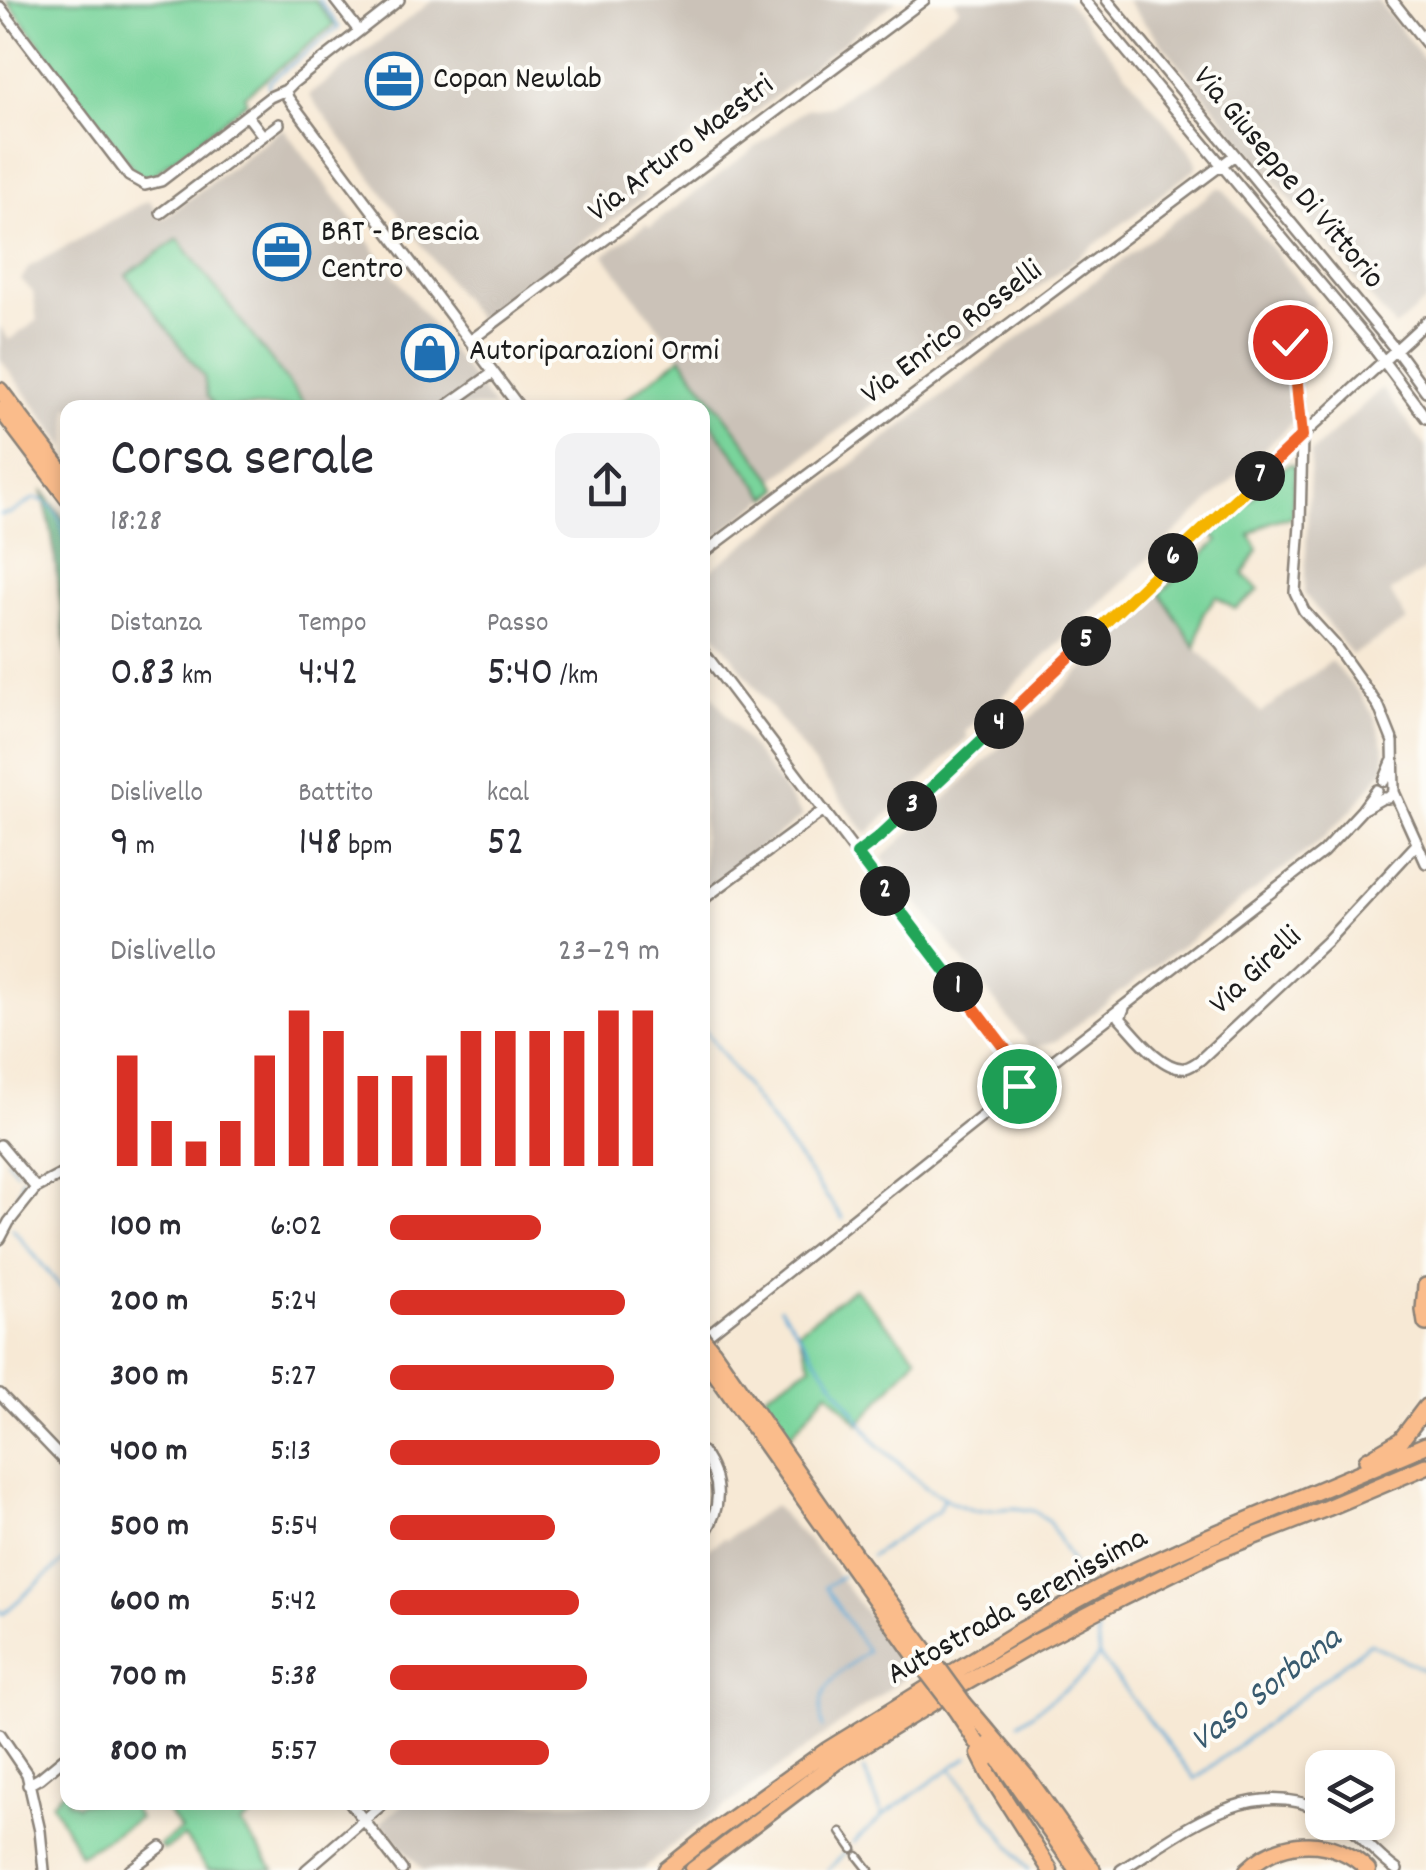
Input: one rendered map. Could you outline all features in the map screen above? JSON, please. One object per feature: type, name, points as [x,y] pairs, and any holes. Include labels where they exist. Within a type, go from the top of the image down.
[{"type":"highway","points":[[0,390],[60,468]]},
{"type":"highway","points":[[0,409],[60,489]]},
{"type":"highway","points":[[1425,1315],[1426,1286]]},
{"type":"highway","points":[[710,1359],[858,1559],[1066,1870]]},
{"type":"highway","points":[[1319,1491],[1402,1440],[1426,1407]]},
{"type":"highway","name":"Autostrada Serenissima","points":[[666,1870],[826,1750],[1022,1630],[1208,1537],[1426,1445]]},
{"type":"highway","name":"Autostrada Serenissima","points":[[692,1870],[837,1762],[1033,1644],[1216,1552],[1426,1468]]},
{"type":"highway","points":[[960,1710],[1028,1778],[1096,1870]]},
{"type":"highway","points":[[960,1710],[989,1774],[1050,1870]]},
{"type":"highway","points":[[960,1710],[985,1738],[1077,1870]]},
{"type":"highway","points":[[1248,1870],[1274,1850],[1308,1843],[1337,1850],[1368,1870]]},
{"type":"street","points":[[335,0],[358,31]]},
{"type":"street","points":[[0,7],[133,181],[145,185],[157,183],[286,90],[399,0]]},
{"type":"street","name":"Via Arturo Maestri","points":[[470,341],[924,0]]},
{"type":"street","name":"Via Giuseppe Di Vittorio","points":[[1084,0],[1384,361],[1426,418]]},
{"type":"street","name":"Via Giuseppe Di Vittorio","points":[[1107,0],[1396,350],[1426,392]]},
{"type":"street","points":[[1392,0],[1426,43]]},
{"type":"street","points":[[286,90],[288,98],[514,400]]},
{"type":"street","points":[[247,115],[263,136]]},
{"type":"street","points":[[161,212],[279,124]]},
{"type":"street","name":"Via Enrico Rosselli","points":[[710,548],[1234,155]]},
{"type":"street","points":[[193,156],[209,177]]},
{"type":"street","points":[[857,854],[1426,322]]},
{"type":"street","points":[[710,1332],[1023,1083],[1324,852],[1386,789],[1394,755],[1386,721],[1334,645],[1304,611],[1295,592],[1302,436],[1290,342]]},
{"type":"street","points":[[455,400],[494,373]]},
{"type":"street","points":[[710,660],[1006,1050],[1023,1083]]},
{"type":"street","points":[[1386,789],[1426,863]]},
{"type":"street","points":[[710,894],[824,810]]},
{"type":"street","name":"Via Girelli","points":[[1120,1018],[1162,1060],[1175,1067],[1191,1066],[1327,940],[1416,845]]},
{"type":"street","points":[[1079,1041],[1120,1018],[1152,984]]},
{"type":"street","points":[[1120,1018],[1125,1004]]},
{"type":"street","points":[[1006,1050],[1038,1064],[1056,1058]]},
{"type":"street","points":[[990,1110],[1004,1087],[1006,1050]]},
{"type":"street","points":[[1007,1070],[1023,1083]]},
{"type":"street","points":[[0,1145],[36,1188]]},
{"type":"street","points":[[0,1239],[36,1188],[60,1174]]},
{"type":"street","points":[[0,1394],[60,1457]]},
{"type":"street","points":[[710,1462],[718,1496],[717,1511],[710,1523]]},
{"type":"street","points":[[0,1734],[27,1774],[44,1870]]},
{"type":"street","points":[[28,1785],[60,1762]]},
{"type":"street","points":[[1121,1870],[1232,1806],[1277,1798],[1305,1804]]},
{"type":"street","points":[[356,1810],[402,1870]]},
{"type":"street","points":[[306,1870],[376,1810]]},
{"type":"street","points":[[841,1832],[869,1870]]},
{"type":"street","points":[[1365,1840],[1383,1861],[1398,1870]]},
{"type":"street","points":[[130,1870],[161,1848]]},
{"type":"shaded area","points":[[433,0],[897,0],[740,124],[729,109],[636,179],[647,194],[479,321],[309,95]]},
{"type":"shaded area","points":[[954,0],[1066,0],[1195,158],[1195,169],[963,344],[950,345],[775,479],[780,488],[710,542],[710,400],[624,400],[681,357],[604,255],[646,224],[650,227],[806,109],[831,106],[959,9]]},
{"type":"shaded area","points":[[1126,0],[1377,0],[1426,62],[1426,301],[1395,327]]},
{"type":"shaded area","points":[[283,128],[489,400],[301,400],[270,360],[127,275],[204,377],[210,400],[60,400],[60,439],[0,359],[0,326],[9,340],[37,321],[33,292],[21,280],[29,267],[149,200],[163,219]]},
{"type":"shaded area","points":[[1219,187],[1316,303],[1283,334],[1295,420],[965,732],[968,737],[867,834],[710,627],[710,571]]},
{"type":"shaded area","points":[[1382,388],[1426,447],[1426,569],[1390,592],[1407,621],[1352,655],[1304,593],[1311,453]]},
{"type":"shaded area","points":[[1160,593],[1196,648],[1261,713],[1331,661],[1375,718],[1384,747],[1385,768],[1328,835],[1056,1041],[1036,1047],[1029,1045],[882,858]]},
{"type":"shaded area","points":[[710,692],[803,816],[710,886]]},
{"type":"shaded area","points":[[774,1505],[830,1565],[903,1664],[907,1676],[680,1839],[643,1870],[423,1870],[380,1823],[396,1810],[710,1810],[710,1548],[724,1537],[726,1540]]},
{"type":"green space","points":[[7,0],[315,0],[334,25],[244,96],[247,102],[152,176],[145,177],[135,172]]},
{"type":"green space","points":[[178,239],[302,400],[210,400],[204,377],[126,275]]},
{"type":"green space","points":[[681,357],[780,488],[768,498],[710,422],[710,400],[624,400]]},
{"type":"green space","points":[[1292,464],[1292,518],[1270,523],[1250,535],[1258,550],[1243,574],[1259,590],[1235,609],[1216,596],[1203,614],[1196,648],[1160,593],[1218,541],[1212,535]]},
{"type":"green space","points":[[42,490],[60,514],[60,599]]},
{"type":"green space","points":[[854,1288],[917,1357],[859,1424],[828,1391],[788,1438],[760,1398],[811,1365],[798,1331]]},
{"type":"green space","points":[[60,1794],[60,1810],[134,1810],[139,1818],[80,1855],[52,1803]]},
{"type":"green space","points":[[166,1810],[260,1810],[241,1824],[274,1870],[208,1870],[184,1837],[163,1850],[159,1845],[181,1830]]},
{"type":"waterway","name":"Vaso Sorbana","points":[[268,87],[269,82],[339,27],[319,0]]},
{"type":"waterway","points":[[0,515],[12,513],[35,498],[52,508],[60,521]]},
{"type":"waterway","name":"Vaso Sorbana","points":[[710,1038],[843,1219]]},
{"type":"waterway","points":[[6,1159],[17,1172]]},
{"type":"waterway","points":[[10,1213],[22,1178]]},
{"type":"waterway","points":[[22,1198],[24,1185]]},
{"type":"waterway","points":[[12,1228],[60,1286]]},
{"type":"waterway","name":"Vaso Sorbana","points":[[780,1307],[876,1443],[925,1487],[975,1511],[1034,1511],[1048,1520],[1075,1568]]},
{"type":"waterway","points":[[0,1401],[60,1466]]},
{"type":"waterway","points":[[871,1556],[938,1511],[943,1499]]},
{"type":"waterway","points":[[0,1610],[3,1614],[60,1564]]},
{"type":"waterway","points":[[823,1728],[821,1702],[830,1683],[867,1651],[825,1587],[842,1576]]},
{"type":"waterway","name":"Vaso Sorbana","points":[[1097,1629],[1099,1656],[1195,1779],[1370,1643],[1426,1671]]},
{"type":"waterway","points":[[1019,1723],[1083,1676],[1098,1657]]},
{"type":"waterway","points":[[968,1757],[951,1768],[1029,1870]]},
{"type":"waterway","points":[[884,1815],[951,1768]]},
{"type":"waterway","points":[[853,1843],[883,1816],[864,1770]]},
{"type":"waterway","points":[[828,1870],[848,1849]]},
{"type":"place","name":"Copan Newlab","points":[[394,81]]},
{"type":"place","name":"BRT - Brescia Centro","points":[[282,252]]},
{"type":"place","name":"Autoriparazioni Ormi","points":[[430,353]]},
{"type":"route","points":[[1019,1086],[1007,1070],[1006,1050],[857,854],[1302,436],[1290,342]]}]
